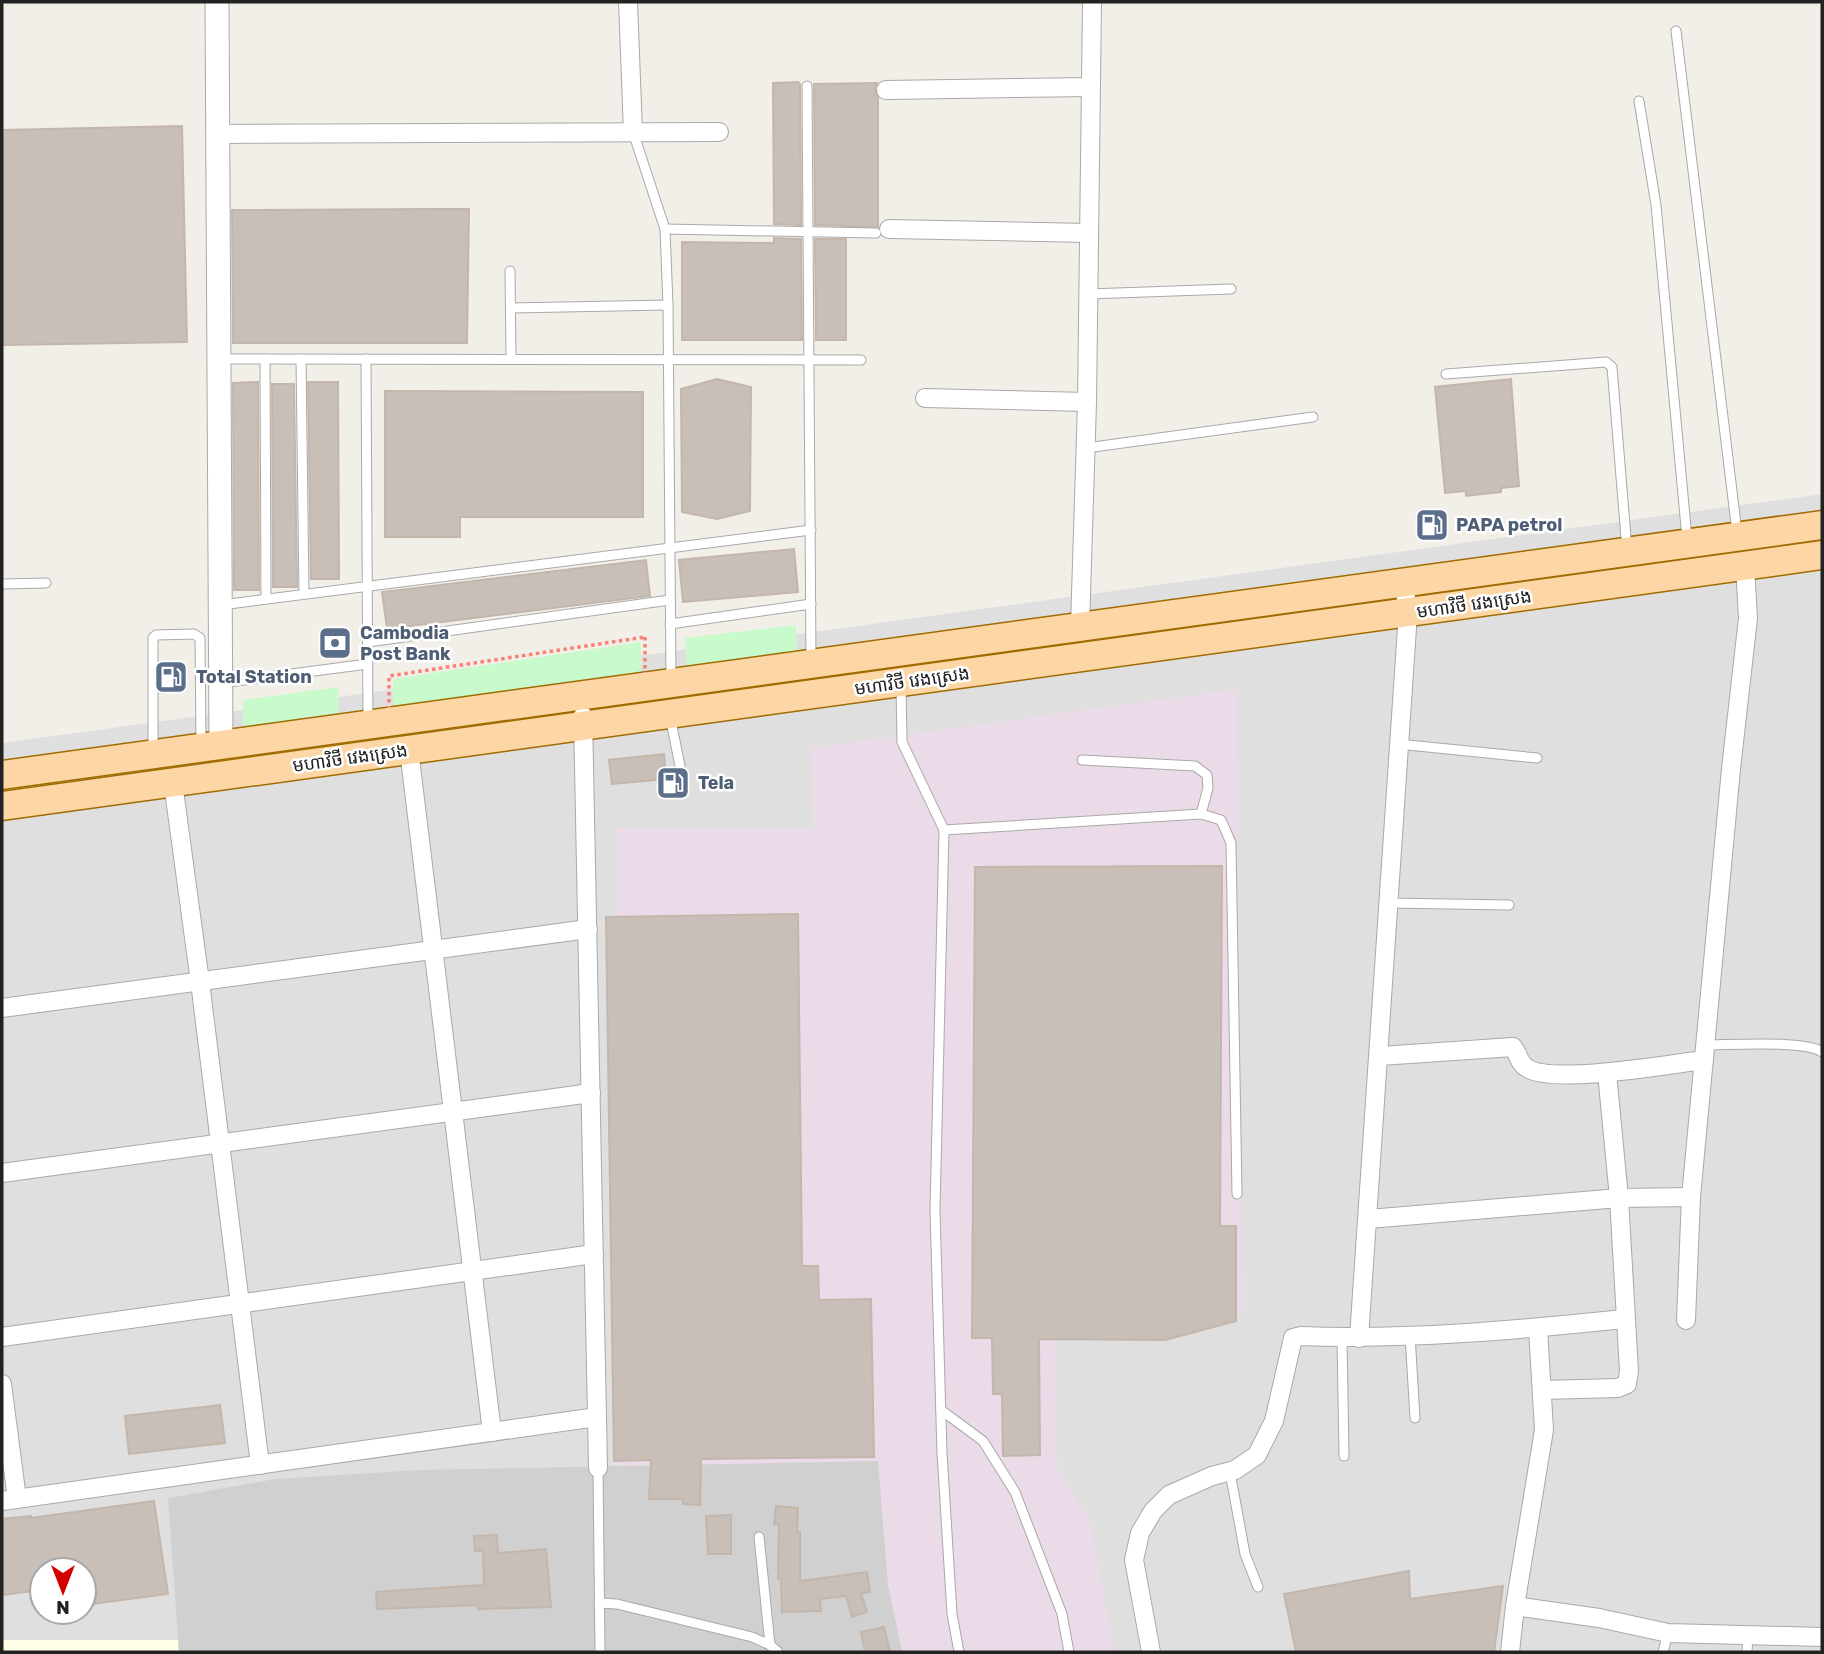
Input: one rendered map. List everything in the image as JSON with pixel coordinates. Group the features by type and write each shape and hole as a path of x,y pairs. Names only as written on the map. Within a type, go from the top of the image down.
{"main road":[{"name":"មហាវិថី វេងស្រេង","path":"2,775 580,696 658,682 811,664 1822,525"},
{"name":"មហាវិថី វេងស្រេង","path":"2,806 1822,555"},
{"path":"896,652 901,682"}],"street":[{"path":"211,746 221,684 217,2"},
{"path":"628,2 633,132"},
{"path":"1080,627 1087,402 1092,2"},
{"path":"886,90 1091,87"},
{"path":"218,134 719,132"},
{"path":"883,231 1089,233"},
{"path":"925,398 1087,402"},
{"path":"1686,1320 1691,1198 1731,769 1748,618 1745,566"},
{"path":"1351,1338 1369,1219 1408,613 1404,583"},
{"path":"580,696 584,726 598,1468"},
{"path":"409,750 492,1432"},
{"path":"173,783 260,1465"},
{"path":"2,1008 588,929"},
{"path":"1380,1056 1513,1047 1518,1052 1519,1062 1528,1070 1549,1073 1607,1073 1704,1052"},
{"path":"1542,1390 1618,1388 1627,1384 1629,1371 1619,1198 1607,1073"},
{"path":"2,1173 591,1093"},
{"path":"1369,1219 1619,1198 1691,1198"},
{"path":"2,1337 594,1254"},
{"path":"1151,1652 1134,1560 1140,1533 1153,1511 1169,1495 1212,1476 1236,1470 1257,1455 1275,1421 1293,1338 1351,1338 1538,1328 1624,1319"},
{"path":"1510,1652 1544,1430 1538,1328"},
{"path":"2,1384 9,1500 597,1417"},
{"path":"1515,1606 1748,1644 1822,1637"}],"lane":[{"path":"1676,32 1737,537"},
{"path":"807,86 811,664"},
{"path":"1639,101 1656,205 1687,544"},
{"path":"633,132 664,229 668,305 670,624 658,682"},
{"path":"664,229 883,231"},
{"path":"510,271 512,359"},
{"path":"1088,294 1231,289"},
{"path":"510,308 668,305"},
{"path":"223,359 861,360"},
{"path":"265,359 266,599"},
{"path":"301,359 304,594"},
{"path":"366,359 368,724"},
{"path":"1446,374 1606,362 1610,364 1627,552"},
{"path":"1086,448 1313,417"},
{"path":"229,604 811,530"},
{"path":"2,584 46,583"},
{"path":"368,642 670,600"},
{"path":"670,624 811,604"},
{"path":"153,754 153,638 156,635 194,634 200,638 211,746"},
{"path":"221,684 368,664"},
{"path":"901,682 902,743 944,830 935,1210 941,1410 952,1614 959,1652"},
{"path":"670,715 680,766"},
{"path":"1398,744 1537,758"},
{"path":"1082,760 1195,766 1207,775 1208,788 1201,814"},
{"path":"944,830 1201,814 1221,820 1231,843 1237,1194"},
{"path":"1389,903 1509,905"},
{"path":"1704,1052 1800,1046 1816,1048 1822,1052"},
{"path":"1410,1335 1415,1418"},
{"path":"1344,1456 1351,1338"},
{"path":"941,1410 983,1441 1015,1492 1062,1614 1069,1652"},
{"path":"598,1468 600,1652"},
{"path":"1230,1472 1245,1554 1258,1587"},
{"path":"759,1537 770,1645"},
{"path":"599,1603 617,1604 752,1637 778,1652"},
{"path":"1663,1652 1668,1633"}],"path":[{"path":"645,637 658,682 537,695 389,716 389,676 645,637"}],"shaded area":[{"path":"1822,494 1822,1652 2,1652 2,743"},
{"path":"1237,689 1242,1313 1183,1331 1054,1333 1058,1471 1090,1521 1114,1652 902,1652 888,1586 878,1461 616,1466 616,828 814,829 811,748"},
{"path":"878,1461 888,1586 902,1652 179,1652 168,1498 276,1479 420,1470"},
{"path":"2,1640 178,1640 179,1652 2,1652"}],"green space":[{"path":"796,625 797,655 687,669 685,638"},
{"path":"641,642 641,676 393,711 393,679"},
{"path":"338,687 339,719 243,731 243,700"}],"building":[{"path":"798,82 801,225 774,224 773,83"},
{"path":"877,83 878,227 815,225 814,84"},
{"path":"182,126 187,342 2,345 2,130"},
{"path":"469,209 467,343 233,343 232,210"},
{"path":"774,238 801,239 802,340 682,340 682,242 774,243"},
{"path":"815,239 846,239 846,340 816,340"},
{"path":"717,379 751,387 750,511 717,519 682,512 681,389"},
{"path":"1511,379 1519,486 1501,488 1501,492 1466,496 1466,491 1445,493 1435,387"},
{"path":"258,382 259,590 234,590 233,383"},
{"path":"308,382 338,382 339,579 311,579"},
{"path":"272,384 294,384 297,587 273,587"},
{"path":"385,391 643,392 643,517 460,517 460,537 385,537"},
{"path":"794,549 798,592 683,602 679,560"},
{"path":"646,560 650,596 387,629 382,592"},
{"path":"664,754 666,779 612,784 609,760"},
{"path":"1222,866 1220,1226 1236,1226 1236,1321 1165,1340 1039,1339 1040,1455 1003,1456 1002,1394 993,1394 992,1338 972,1338 975,867"},
{"path":"798,914 802,1266 818,1266 819,1300 871,1299 874,1457 701,1459 700,1505 683,1504 683,1499 649,1499 651,1460 614,1461 606,917"},
{"path":"220,1405 225,1443 129,1454 125,1416"},
{"path":"154,1501 168,1594 98,1603 98,1556 28,1556 28,1592 2,1595 2,1519 31,1518"},
{"path":"776,1506 798,1508 800,1581 867,1572 870,1592 861,1593 867,1612 852,1617 846,1596 820,1599 821,1611 782,1612 781,1579 778,1579 779,1524 774,1524"},
{"path":"731,1515 731,1554 708,1554 706,1516"},
{"path":"497,1535 498,1553 546,1549 551,1607 478,1609 478,1605 377,1609 376,1592 484,1585 483,1551 475,1551 474,1536"},
{"path":"1409,1571 1410,1599 1503,1586 1494,1652 1296,1652 1284,1594"},
{"path":"884,1627 890,1652 865,1652 861,1632"}],"place":[{"name":"PAPA petrol","path":"1432,525"},
{"name":"Cambodia Post Bank","path":"335,643"},
{"name":"Total Station","path":"171,677"},
{"name":"Tela","path":"673,783"}]}
